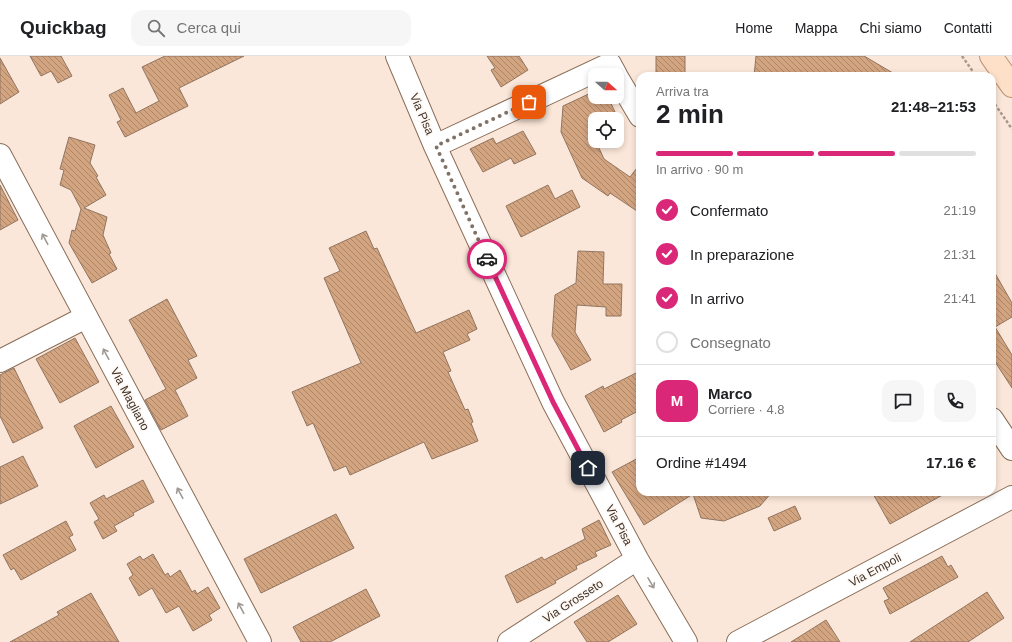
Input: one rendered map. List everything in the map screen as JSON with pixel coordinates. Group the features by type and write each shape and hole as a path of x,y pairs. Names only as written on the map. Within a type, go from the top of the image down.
{"main road":[{"path":"991,56 1012,86"}],"street":[{"name":"Via Pisa","path":"397,56 436,146 553,402 637,559 686,642"},
{"path":"602,68 610,64 612,68"},
{"path":"436,146 588,74"},
{"path":"624,89 636,109"},
{"name":"Via Magliano","path":"0,155 260,642"},
{"path":"0,361 86,317"},
{"path":"996,425 1012,449"},
{"name":"Via Empoli","path":"738,642 1012,497"},
{"name":"Via Grosseto","path":"508,642 637,559"}],"path":[{"path":"962,56 973,72"},
{"path":"996,106 1012,129"}],"building":[{"path":"30,56 61,56 72,76 58,83 51,71 41,76"},
{"path":"165,56 244,56 179,88 188,106 125,137 117,122 121,120 109,95 123,88 136,113 159,101 142,67"},
{"path":"487,56 519,56 528,70 501,87 491,70 495,68"},
{"path":"656,56 685,56 685,72 656,72"},
{"path":"756,56 864,56 891,72 754,72"},
{"path":"0,58 19,92 0,104"},
{"path":"588,94 588,104 611,104 615,112 588,112 588,148 599,148 604,159 630,177 636,169 636,210 610,193 608,196 582,178 561,132 563,106"},
{"path":"523,131 536,154 514,164 511,158 483,172 470,149 493,138 496,144"},
{"path":"69,137 95,145 90,163 98,176 96,177 106,195 84,208 107,217 103,235 111,253 109,254 117,269 92,283 69,243 72,230 75,231 81,209 71,190 60,185 64,170 60,169"},
{"path":"0,185 18,220 0,230"},
{"path":"548,185 555,199 572,190 580,207 521,237 506,206"},
{"path":"366,231 374,249 377,248 416,333 469,310 477,329 467,334 470,340 443,352 451,371 448,372 465,410 468,409 473,422 471,423 478,441 432,459 424,442 350,475 346,466 334,471 313,423 307,426 292,392 361,363 324,278 340,271 329,248"},
{"path":"578,251 604,252 603,284 622,284 621,316 606,316 606,307 577,305 575,332 591,360 571,370 552,336 555,295 576,283"},
{"path":"996,275 1012,303 1012,317 996,326"},
{"path":"167,299 197,356 188,360 197,378 175,390 188,416 161,430 145,400 166,389 129,320"},
{"path":"996,329 1012,355 1012,388 996,363"},
{"path":"75,338 99,382 60,403 36,359"},
{"path":"14,368 43,428 13,443 0,416 0,375"},
{"path":"636,373 636,412 621,420 622,422 604,432 585,396 603,386 604,389"},
{"path":"111,406 134,447 96,468 74,426"},
{"path":"23,456 38,486 0,504 0,467"},
{"path":"636,459 636,496 690,496 644,525 612,472"},
{"path":"143,480 154,502 133,513 134,515 114,526 117,531 103,539 94,522 99,519 90,503 104,495 106,499"},
{"path":"694,496 769,496 760,506 724,521 701,518"},
{"path":"874,496 941,496 890,524"},
{"path":"795,506 801,519 774,531 768,518"},
{"path":"336,514 354,548 261,593 244,559"},
{"path":"599,520 611,545 595,552 597,556 576,566 577,569 555,581 556,583 517,603 505,576 542,557 544,560 585,539 582,529"},
{"path":"66,521 73,535 69,537 76,550 21,580 14,568 11,570 3,555"},
{"path":"153,554 165,575 168,573 170,577 180,570 192,592 195,590 197,594 208,587 220,608 209,615 212,620 193,631 179,606 166,613 152,588 139,596 129,578 133,575 127,564 140,556 143,560"},
{"path":"942,556 948,567 951,565 958,577 890,614 884,601 889,599 883,588"},
{"path":"366,589 380,616 330,642 301,642 293,627"},
{"path":"987,592 1004,618 968,642 910,642"},
{"path":"91,593 119,642 10,642 59,615 57,612"},
{"path":"618,595 637,624 608,642 587,642 574,622"},
{"path":"826,620 840,642 791,642"}],"way so far":[{"path":"487,259 436,146 529,102"}],"route":[{"path":"487,259 553,402 588,468"}]}
